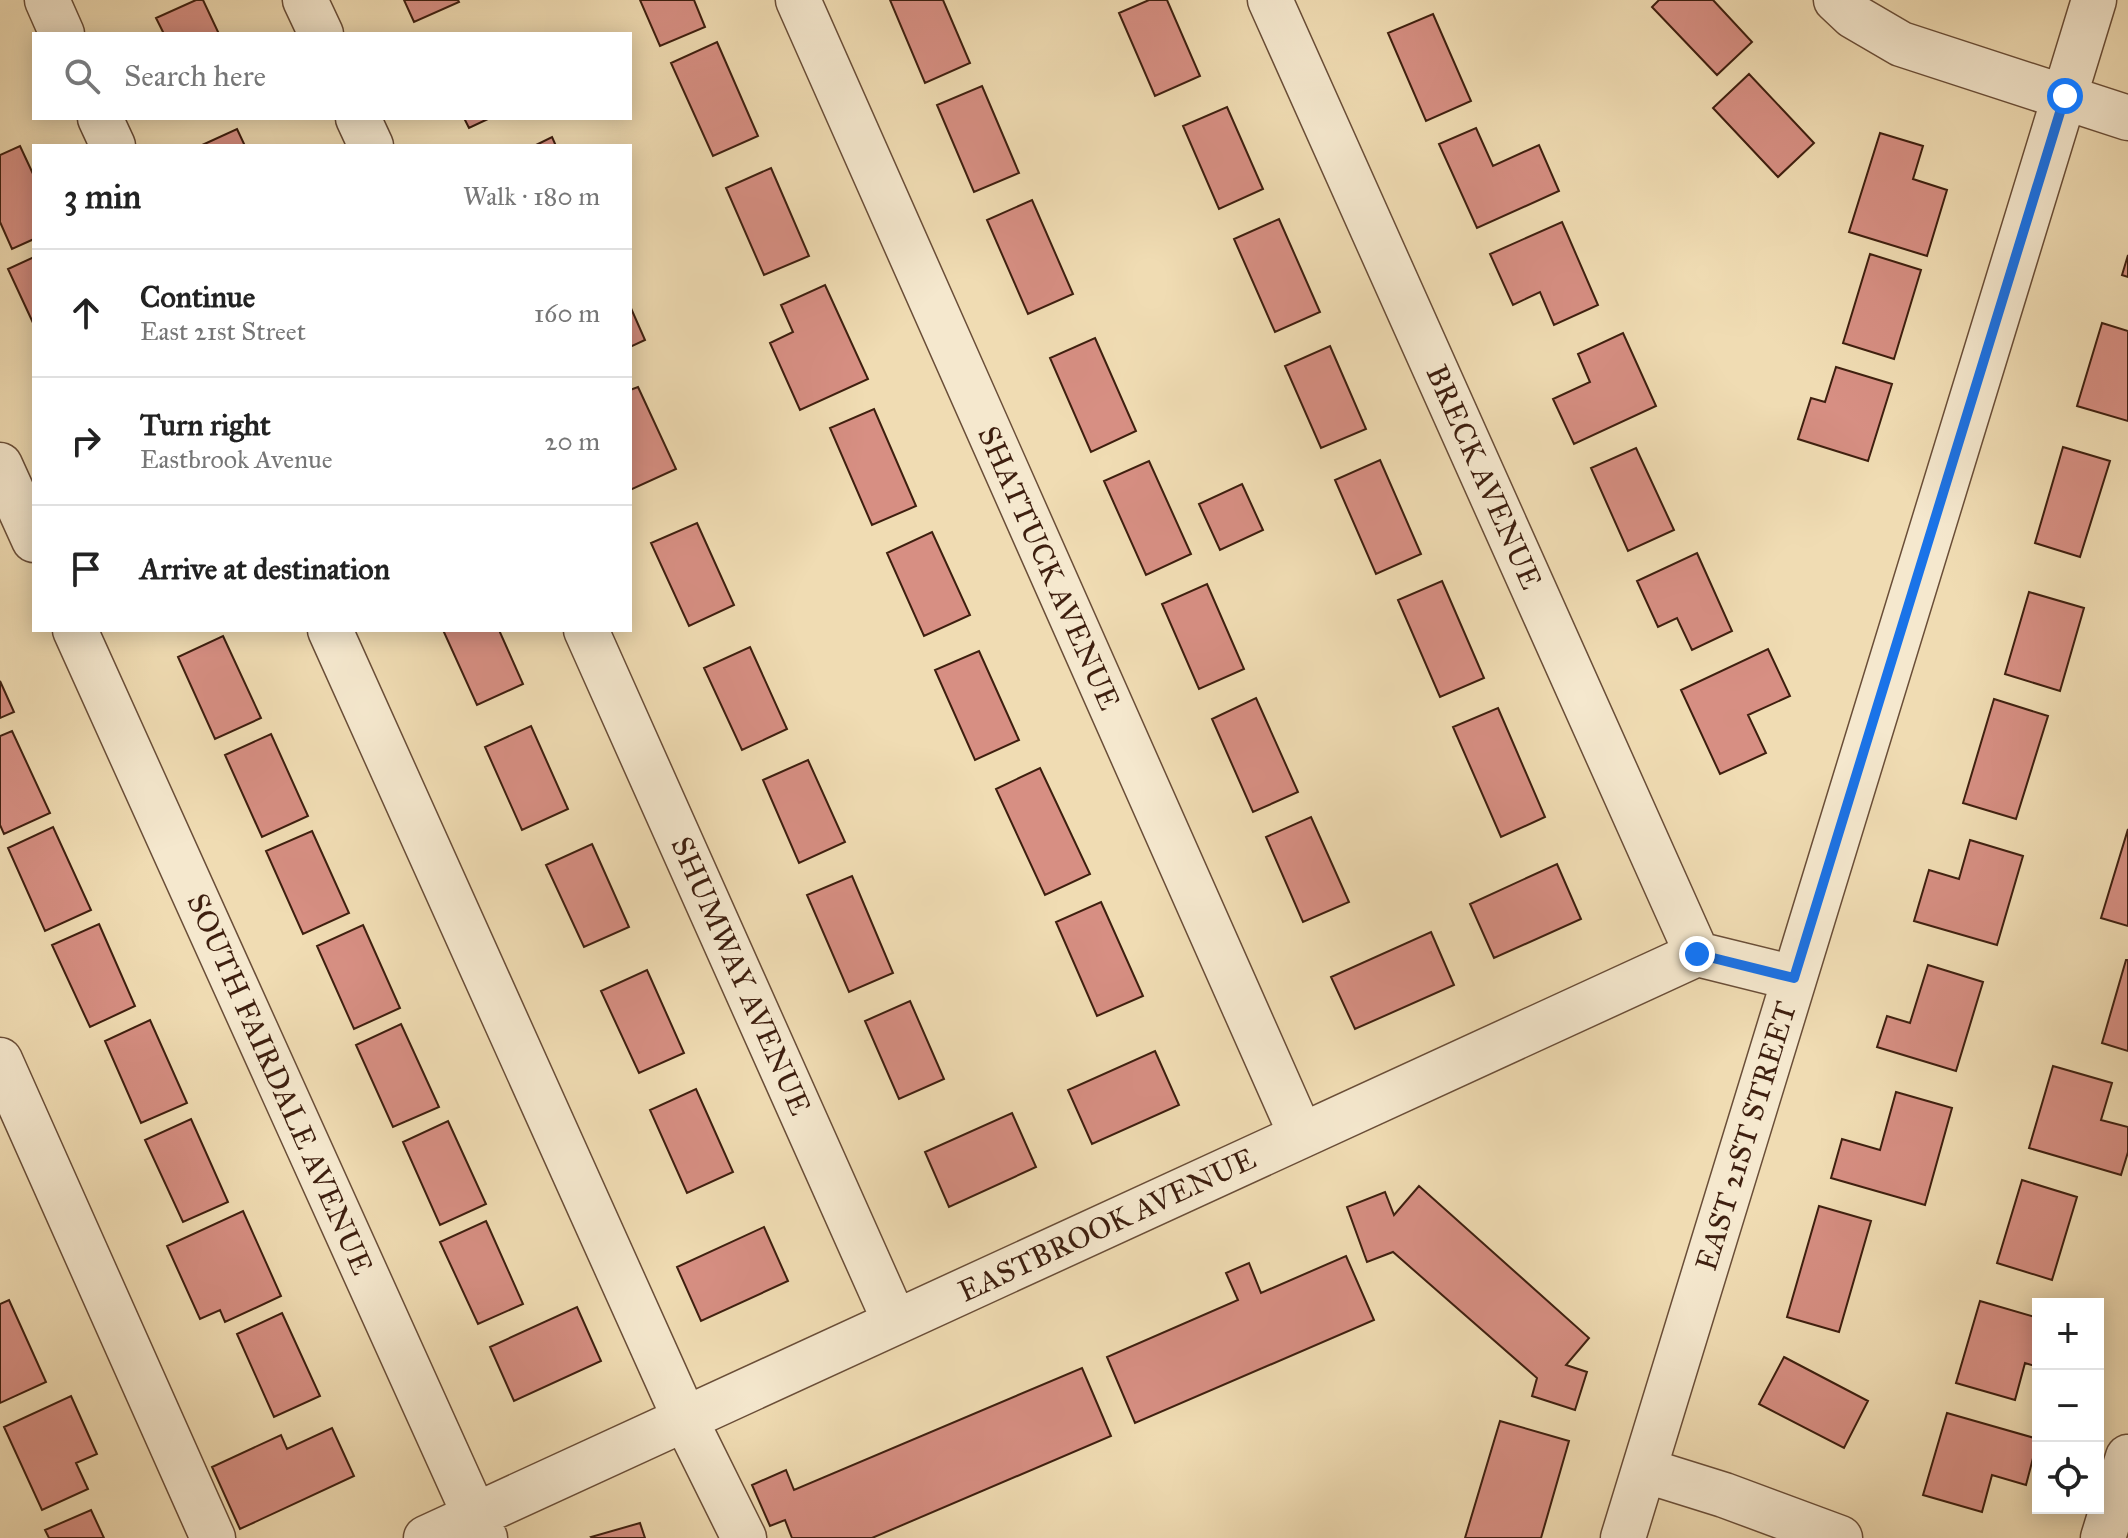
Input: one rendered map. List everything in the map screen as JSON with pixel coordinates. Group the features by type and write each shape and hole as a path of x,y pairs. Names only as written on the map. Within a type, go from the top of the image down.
{"street":[{"path":"47,0 61,32"},
{"path":"305,0 320,32"},
{"name":"SHATTUCK AVENUE","path":"798,0 1301,1135"},
{"name":"BRECK AVENUE","path":"1270,0 1697,954"},
{"path":"1836,0 1853,16 1901,44 2128,118"},
{"name":"EAST 21ST STREET","path":"1623,1538 2094,0"},
{"path":"101,120 112,144"},
{"path":"359,120 370,144"},
{"path":"0,465 32,536"},
{"name":"SOUTH FAIRDALE AVENUE","path":"76,632 480,1527"},
{"path":"331,632 685,1419 744,1538"},
{"name":"SHUMWAY AVENUE","path":"587,632 895,1322"},
{"path":"1697,954 1794,978"},
{"name":"EASTBROOK AVENUE","path":"426,1538 480,1527 685,1419 1697,954"},
{"path":"0,1060 213,1538"},
{"path":"2103,1538 2128,1457"},
{"path":"1644,1470 1724,1495 1840,1538"}],"building":[{"path":"196,0 203,0 218,32 163,32 156,18"},
{"path":"404,0 458,0 459,2 414,22"},
{"path":"640,0 694,0 705,27 660,46"},
{"path":"890,0 943,0 970,63 925,83"},
{"path":"1149,0 1167,0 1200,76 1155,96 1119,13"},
{"path":"1659,0 1713,0 1752,42 1717,75 1652,7"},
{"path":"1433,14 1471,101 1426,121 1388,33"},
{"path":"717,42 758,136 713,156 671,63"},
{"path":"1749,74 1814,143 1778,177 1713,108"},
{"path":"982,86 1019,173 974,192 937,105"},
{"path":"1227,107 1263,189 1219,209 1183,126"},
{"path":"465,120 486,120 469,128"},
{"path":"1476,128 1493,166 1539,145 1559,191 1477,228 1439,144"},
{"path":"237,129 244,144 204,144"},
{"path":"1880,133 1923,146 1913,179 1947,190 1927,256 1849,232"},
{"path":"552,137 555,144 538,144"},
{"path":"20,146 32,172 32,240 12,249 0,222 0,155"},
{"path":"771,168 809,256 764,275 726,188"},
{"path":"1032,200 1073,294 1028,314 987,220"},
{"path":"1279,219 1320,312 1275,332 1234,239"},
{"path":"1562,222 1598,305 1554,325 1540,292 1513,305 1490,254"},
{"path":"1870,254 1921,270 1894,359 1843,343"},
{"path":"2128,255 2128,277 2122,275"},
{"path":"32,258 32,321 8,269"},
{"path":"825,285 868,379 800,410 770,343 793,332 781,305"},
{"path":"632,311 645,340 632,346"},
{"path":"2102,323 2128,331 2128,421 2077,406"},
{"path":"1623,333 1656,406 1574,444 1553,399 1590,382 1578,354"},
{"path":"1095,338 1136,431 1091,452 1050,358"},
{"path":"1330,346 1366,429 1321,448 1285,366"},
{"path":"1836,367 1892,384 1868,461 1798,439 1811,398 1825,402"},
{"path":"638,387 676,469 632,489 632,389"},
{"path":"874,409 916,506 872,525 830,428"},
{"path":"2063,447 2110,461 2080,557 2035,543"},
{"path":"1636,448 1674,530 1628,551 1591,468"},
{"path":"1380,460 1421,554 1376,574 1335,480"},
{"path":"1149,461 1191,554 1146,575 1104,481"},
{"path":"1242,484 1263,530 1220,550 1199,504"},
{"path":"697,523 734,605 689,626 651,543"},
{"path":"932,532 970,615 924,636 887,553"},
{"path":"1697,553 1732,631 1692,650 1677,618 1658,627 1637,581"},
{"path":"1442,581 1484,678 1440,697 1398,600"},
{"path":"1207,584 1244,669 1199,689 1162,604"},
{"path":"2029,592 2084,608 2060,691 2005,674"},
{"path":"444,632 500,632 523,684 477,705"},
{"path":"223,636 261,718 215,739 178,657"},
{"path":"750,647 787,729 742,750 704,668"},
{"path":"1768,649 1790,696 1748,715 1766,753 1720,774 1681,690"},
{"path":"979,651 1019,740 975,760 935,670"},
{"path":"0,681 14,712 0,718"},
{"path":"1256,698 1298,792 1253,812 1212,719"},
{"path":"1994,699 2048,716 2016,819 1963,803"},
{"path":"1498,708 1545,817 1501,837 1453,727"},
{"path":"531,726 568,809 522,830 485,747"},
{"path":"12,731 50,813 4,834 0,825 0,736"},
{"path":"271,734 308,816 262,837 225,755"},
{"path":"808,760 845,842 799,863 763,780"},
{"path":"1040,768 1090,874 1045,895 996,789"},
{"path":"1311,817 1349,902 1303,922 1266,837"},
{"path":"53,827 91,910 45,931 8,848"},
{"path":"2128,829 2128,926 2101,918"},
{"path":"312,831 349,913 303,934 266,851"},
{"path":"1970,840 2023,856 1997,945 1914,921 1929,870 1959,879"},
{"path":"592,844 629,927 584,947 546,865"},
{"path":"1557,864 1581,919 1494,958 1470,904"},
{"path":"852,876 893,973 849,992 807,895"},
{"path":"1101,902 1143,996 1097,1016 1056,922"},
{"path":"99,924 135,1006 90,1027 52,945"},
{"path":"363,925 400,1008 354,1029 317,946"},
{"path":"1431,932 1454,985 1355,1029 1331,977"},
{"path":"2128,960 2128,1051 2102,1043"},
{"path":"1928,965 1983,982 1956,1071 1877,1047 1887,1016 1910,1023"},
{"path":"647,970 684,1053 639,1073 601,991"},
{"path":"910,1001 944,1079 899,1099 865,1021"},
{"path":"150,1020 187,1103 141,1123 105,1041"},
{"path":"401,1024 439,1107 393,1127 356,1045"},
{"path":"1155,1051 1179,1105 1092,1144 1068,1090"},
{"path":"2053,1066 2112,1083 2101,1120 2128,1127 2128,1152 2121,1175 2029,1148"},
{"path":"696,1089 733,1172 687,1193 650,1110"},
{"path":"1896,1092 1952,1108 1925,1205 1831,1178 1842,1139 1880,1150"},
{"path":"1012,1113 1036,1167 949,1207 925,1152"},
{"path":"191,1119 228,1202 183,1222 145,1140"},
{"path":"448,1121 486,1204 440,1225 403,1142"},
{"path":"2022,1180 2077,1197 2052,1280 1997,1263"},
{"path":"1419,1186 1589,1338 1566,1365 1587,1372 1575,1410 1532,1396 1537,1378 1393,1252 1367,1262 1347,1207 1385,1192 1394,1215"},
{"path":"1819,1206 1871,1221 1839,1332 1787,1317"},
{"path":"243,1211 281,1296 225,1322 220,1310 200,1319 167,1246"},
{"path":"486,1221 523,1304 478,1324 440,1242"},
{"path":"764,1227 788,1281 701,1321 677,1267"},
{"path":"1346,1256 1374,1320 1135,1423 1107,1357 1238,1300 1226,1273 1249,1263 1261,1293"},
{"path":"9,1300 46,1382 0,1403 0,1304"},
{"path":"1980,1301 2032,1316 2032,1365 2025,1363 2015,1400 1956,1383"},
{"path":"577,1307 601,1361 514,1401 490,1347"},
{"path":"282,1313 320,1396 274,1417 237,1334"},
{"path":"1784,1357 1868,1401 1844,1448 1759,1404"},
{"path":"1082,1368 1111,1436 872,1538 792,1538 785,1520 770,1526 752,1485 786,1470 794,1490"},
{"path":"71,1396 97,1454 76,1463 88,1489 42,1510 4,1427"},
{"path":"1947,1413 2032,1437 2032,1462 2026,1485 1992,1475 1982,1512 1923,1495"},
{"path":"1500,1421 1569,1441 1541,1538 1465,1538"},
{"path":"332,1428 354,1476 240,1529 212,1467 281,1435 287,1449"},
{"path":"91,1510 104,1538 49,1538 45,1530"},
{"path":"640,1523 645,1538 591,1537"}],"route":[{"path":"1697,954 1794,978 2065,96"}]}
